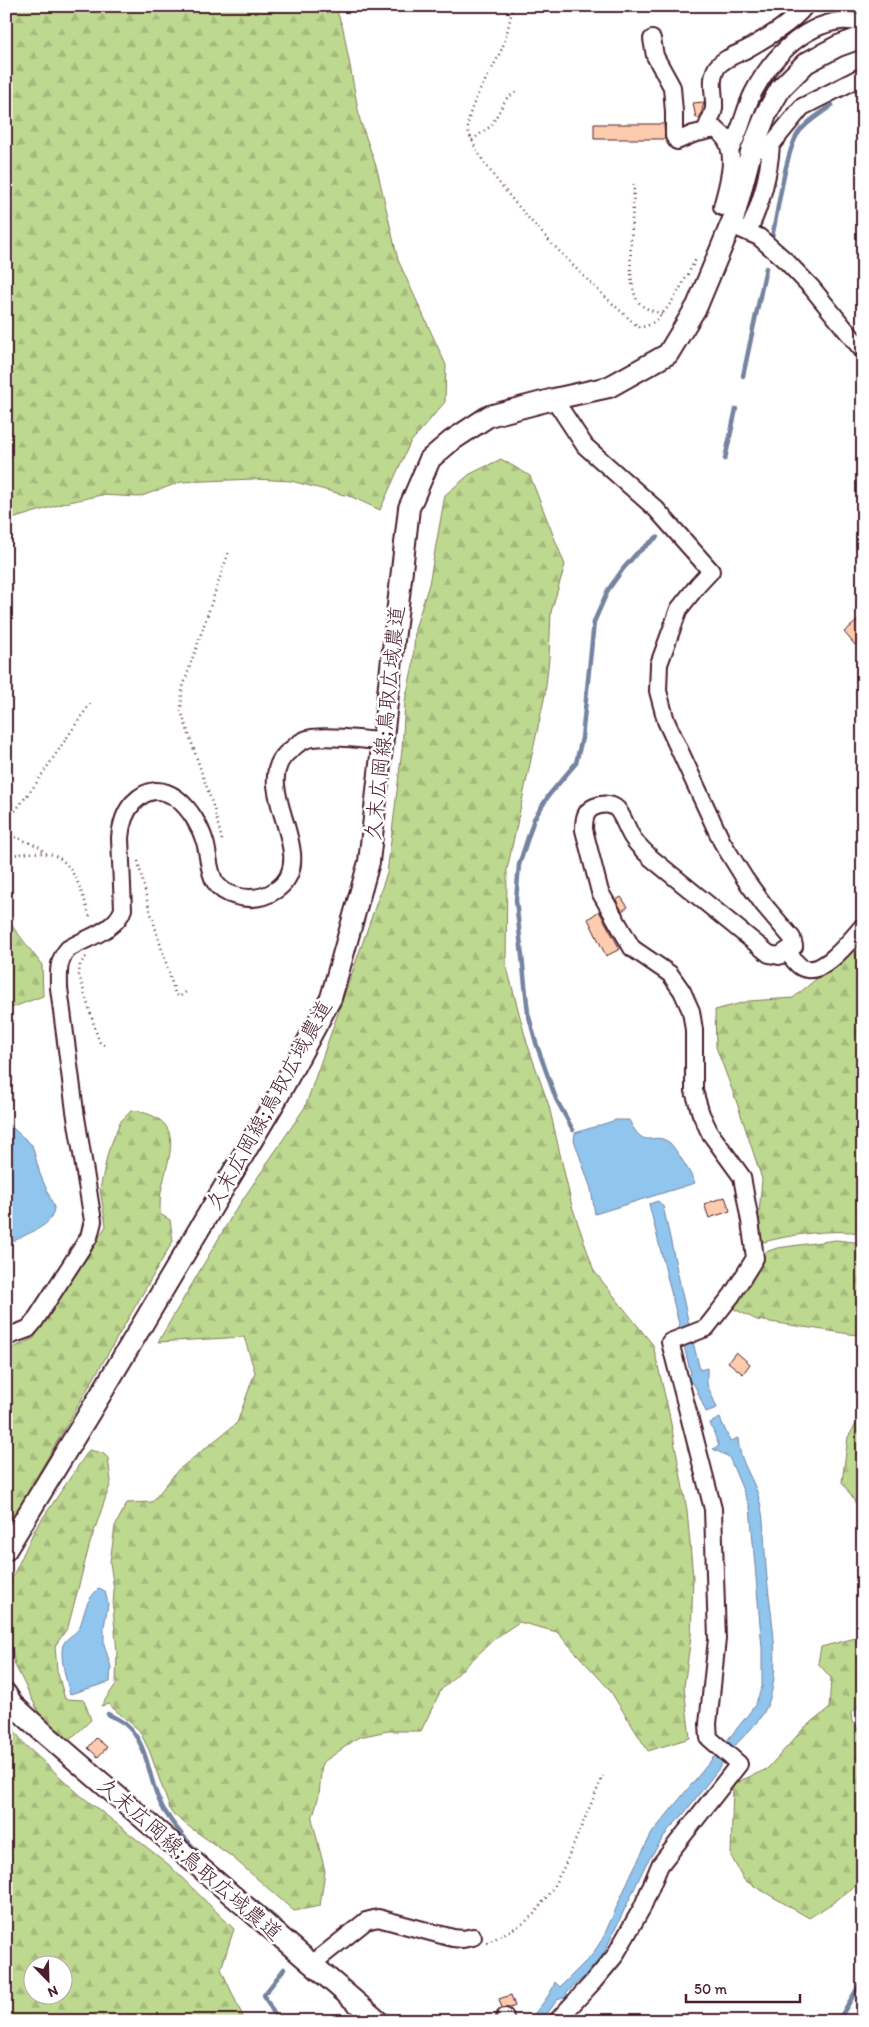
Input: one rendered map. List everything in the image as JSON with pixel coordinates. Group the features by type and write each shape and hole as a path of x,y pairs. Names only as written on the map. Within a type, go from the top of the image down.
{"street":[{"path":"706,130 714,108 714,75 718,66 724,60 746,50 775,31 805,6"},
{"path":"722,207 730,170 730,150 752,94 777,58 798,38 820,27 840,21 863,22"},
{"name":"久末広岡線;鳥取広域農道","path":"6,1550 266,1117 331,998 369,862 409,508 430,459 451,441 489,416 609,387 668,354 740,229 751,152 767,112 781,88 806,63 838,46 863,37"},
{"path":"652,39 655,56 672,87 674,136 677,142 706,130 715,129 721,132 730,150"},
{"path":"751,152 771,144 802,107 863,76"},
{"path":"771,144 770,160 758,212 740,229 759,237 799,275 855,339 863,351"},
{"path":"554,399 585,446 656,509 712,571 698,584 679,609 658,664 658,691 666,721 722,842 764,906 792,938 794,946 779,956 769,954 650,858 634,839 617,809 603,804 587,811 584,820 584,830 600,892 632,948 670,974 682,991 691,1011 694,1030 694,1091 701,1114 710,1133 742,1177 755,1258 732,1295 706,1328 670,1342 713,1509 717,1639 708,1724 709,1738 739,1764 660,1865 642,1908 614,1957 557,2021"},
{"path":"6,1338 28,1328 34,1322 92,1229 92,1212 74,1111 59,988 59,970 63,955 68,950 108,927 121,915 123,908 120,827 128,808 148,792 158,790 174,796 191,813 200,828 206,842 211,873 219,887 225,892 242,898 261,897 272,893 285,882 292,861 288,835 275,782 276,768 280,760 287,752 311,738 383,742"},
{"path":"787,952 800,966 811,970 824,965 863,926"},
{"name":"久末広岡線;鳥取広域農道","path":"6,1694 13,1705 44,1733 378,2021"},
{"path":"312,1964 366,1921 378,1918 453,1938 471,1938"}],"path":[{"path":"513,6 499,56 472,109 468,125 471,140 480,156 534,225 580,274 639,327 642,328 657,320 696,259"},
{"path":"471,140 491,126 506,99 517,91"},
{"path":"634,184 630,274 633,292 638,302 645,308 662,314"},
{"path":"222,843 214,809 180,702 186,678 230,551"},
{"path":"6,823 35,785 91,702"},
{"path":"6,833 40,847 45,854"},
{"path":"136,855 147,900 175,993 179,996 186,992"},
{"path":"471,1938 478,1946 484,1944 508,1934 535,1913 552,1889 564,1867 603,1776"}],"green space":[{"path":"6,6 335,6 343,28 360,120 377,169 398,260 446,365 445,402 410,443 380,510 352,497 291,481 254,479 181,482 139,497 101,495 65,503 12,519 6,529"},
{"path":"501,459 530,476 565,565 551,612 545,695 507,870 506,964 527,1043 549,1106 572,1206 594,1271 653,1345 669,1413 687,1510 693,1577 691,1637 684,1687 690,1738 648,1751 609,1689 557,1632 519,1622 494,1639 441,1690 421,1731 388,1731 359,1737 322,1763 319,1795 312,1819 325,1871 320,1906 294,1911 231,1856 171,1812 149,1750 139,1730 108,1704 101,1706 116,1684 117,1653 113,1608 114,1590 110,1562 115,1526 127,1503 152,1502 178,1470 237,1423 255,1372 244,1337 158,1342 233,1214 305,1107 387,873 402,750 405,701 413,665 415,629 429,584 445,495 470,474"},
{"path":"6,918 42,965 43,996 11,1008 6,1006"},
{"path":"863,936 863,1233 811,1233 760,1243 757,1237 762,1179 716,1047 715,1010 749,1001 793,998 847,954"},
{"path":"132,1110 149,1114 160,1120 167,1128 170,1137 169,1160 161,1193 160,1214 170,1220 173,1241 6,1530 6,1351 34,1338 106,1226 100,1189 108,1152 120,1122"},
{"path":"836,1240 863,1243 863,1336 757,1320 728,1306 763,1253 777,1248"},
{"path":"863,1413 863,1509 859,1508 842,1482 848,1437"},
{"path":"89,1450 103,1453 108,1458 111,1482 90,1543 68,1627 55,1646 57,1670 65,1699 84,1700 91,1720 67,1740 41,1717 15,1665 6,1618 6,1591 34,1531"},
{"path":"863,1636 863,1704 851,1713 852,1722 863,1733 863,1880 809,1918 744,1880 731,1856 733,1784 767,1769 805,1727 829,1709 831,1678 818,1663 821,1647"},
{"path":"6,1719 25,1745 79,1794 168,1864 234,1929 221,1969 245,2021 6,2021"}],"water":[{"path":"616,1120 629,1120 640,1136 645,1139 658,1138 670,1143 684,1162 695,1183 595,1214 591,1189 574,1140 575,1133"},
{"path":"6,1122 32,1145 40,1174 54,1207 53,1215 43,1226 6,1247"},
{"path":"658,1201 663,1206 689,1325 680,1328 649,1204"},
{"path":"692,1338 700,1370 707,1368 707,1384 717,1408 706,1412 695,1386 685,1377 691,1374 683,1342"},
{"path":"720,1418 730,1441 738,1438 741,1455 755,1486 762,1510 775,1654 772,1689 768,1704 758,1721 730,1751 682,1816 669,1829 646,1864 601,1959 591,1971 566,1993 569,1996 557,2000 542,2021 529,2021 547,1998 555,1982 560,1987 592,1955 603,1938 632,1872 652,1833 747,1716 755,1705 762,1687 762,1648 750,1507 729,1457 713,1449 719,1446 710,1423"},
{"path":"99,1588 105,1591 108,1604 104,1627 104,1644 111,1667 110,1682 70,1694 64,1668 62,1647 79,1629 86,1605"}],"building":[{"path":"704,102 700,118 696,118 693,103"},
{"path":"594,124 664,124 665,139 594,139"},
{"path":"863,616 863,638 855,645 844,632"},
{"path":"621,897 628,907 622,911 616,900"},
{"path":"599,911 620,949 606,956 588,919"},
{"path":"725,1197 730,1211 709,1218 704,1204"},
{"path":"736,1352 750,1364 743,1374 728,1362"},
{"path":"96,1738 107,1747 98,1757 88,1748"},
{"path":"511,1995 515,2006 502,2008 499,1999"}],"waterway":[{"path":"772,237 785,170 797,135 813,118 832,105"},
{"path":"743,376 766,268"},
{"path":"725,459 736,409"},
{"path":"573,1130 556,1099 536,1043 528,1013 516,900 519,865 534,819 549,795 576,763 582,738 594,622 608,590 623,569 636,554 657,537"},
{"path":"108,1714 125,1724 140,1742 154,1788 164,1810 175,1827 202,1857 280,1922"},
{"path":"278,2021 264,1995 284,1969"},
{"path":"837,2021 863,1979"}]}
